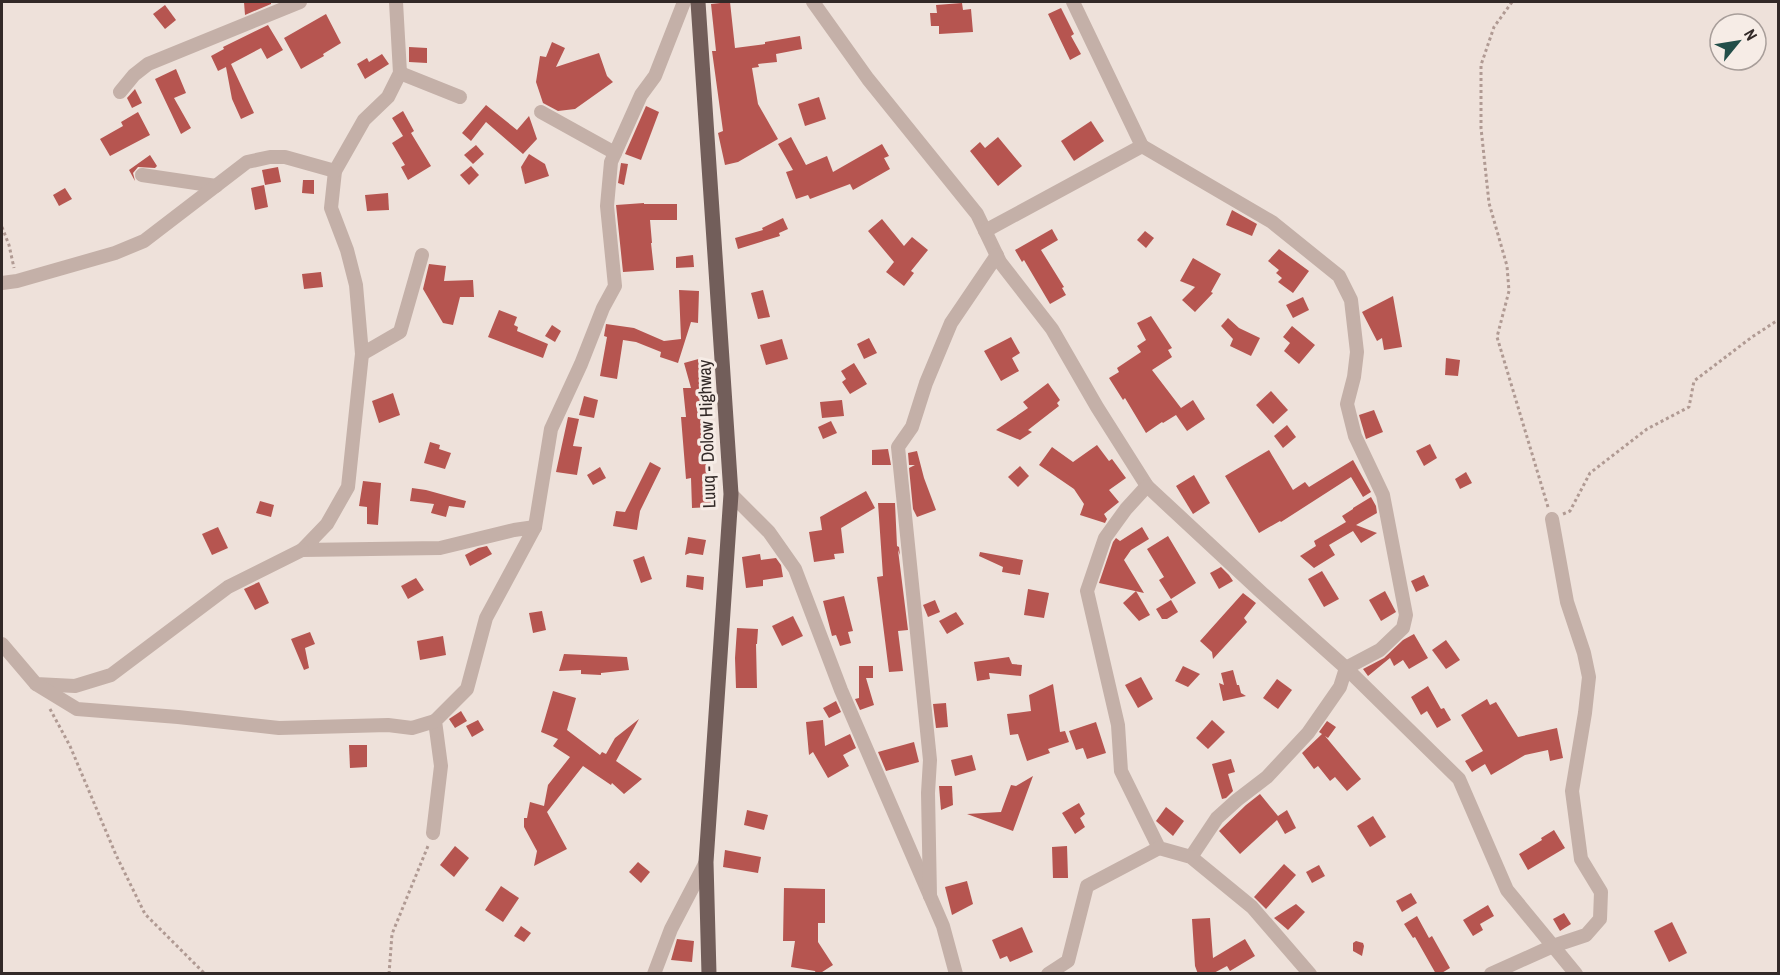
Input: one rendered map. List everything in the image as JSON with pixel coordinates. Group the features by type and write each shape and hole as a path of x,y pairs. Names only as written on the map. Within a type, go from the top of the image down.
{"main road":[{"name":"Luuq - Dolow Highway","path":"698,2 731,494 706,862 709,974"}],"street":[{"path":"120,92 134,75 148,64 300,2"},
{"path":"36,684 75,686 111,675 228,587 302,550 327,524 348,487 362,354 356,285 347,250 331,208 335,171 364,120 388,97 400,73 396,2"},
{"path":"2,644 36,684 77,709 279,728 388,725 412,728 435,722 467,689 486,618 535,527 551,429 581,364 603,308 615,286 606,206 611,162 641,95 655,76 684,2"},
{"path":"813,2 868,79 977,214 1000,262 1052,329 1146,486 1346,668 1459,779 1507,890 1576,974"},
{"path":"1073,2 1142,146 1272,222 1339,276 1351,300 1357,352 1347,404 1355,436 1383,495 1406,615 1403,628 1380,650 1346,668 1340,687 1308,733 1267,777 1217,818 1191,857"},
{"path":"400,73 460,97"},
{"path":"541,112 615,153"},
{"path":"985,231 1142,146"},
{"path":"2,283 17,281 115,253 144,241 248,162 285,157 335,171"},
{"path":"142,175 216,186"},
{"path":"362,354 399,332 422,255"},
{"path":"930,896 928,793 930,760 898,447 912,427 926,383 951,323 997,255"},
{"path":"1146,486 1105,538 1087,591 1118,725 1121,771 1158,848"},
{"path":"731,494 769,532 795,569 841,690 943,926 956,974"},
{"path":"1491,974 1553,946 1586,935 1600,919 1601,892 1581,859 1572,791 1589,677 1584,653 1567,602 1552,519"},
{"path":"302,550 440,549 514,530 535,527"},
{"path":"433,833 441,766 435,722"},
{"path":"1048,974 1067,968 1087,886 1158,848 1191,857 1252,907 1310,974"},
{"path":"654,974 671,929 706,862"}],"path":[{"path":"1512,2 1494,27 1481,65 1481,128 1489,203 1507,266 1509,291 1497,336 1552,519 1570,511 1590,473 1647,429 1689,407 1694,381 1752,337 1779,320"},
{"path":"2,227 9,245 17,281"},
{"path":"36,684 70,746 116,855 145,914 205,974"},
{"path":"389,974 392,934 433,833"}],"building":[{"path":"244,2 271,2 271,4 245,15"},
{"path":"730,2 735,48 800,36 802,49 776,54 777,62 758,64 759,67 752,68 758,104 778,139 738,162 725,165 718,133 723,131 712,51 716,51 711,4"},
{"path":"962,3 963,10 971,9 973,32 939,34 939,26 931,26 930,13 937,13 936,5"},
{"path":"165,5 176,20 165,29 153,14"},
{"path":"1061,8 1074,34 1071,36 1081,54 1070,60 1048,14"},
{"path":"326,14 341,43 301,69 284,38"},
{"path":"268,25 283,50 267,59 261,48 231,64 254,113 241,119 232,99 226,67 218,71 211,56 224,49 223,47"},
{"path":"552,42 565,48 556,67 599,53 607,76 613,82 575,109 558,111 543,103 536,82 540,56 546,57"},
{"path":"409,47 427,48 427,63 409,62"},
{"path":"382,54 389,64 365,79 357,64 367,58 369,62"},
{"path":"176,69 186,93 174,98 191,128 181,134 155,79"},
{"path":"135,89 142,103 132,108 127,98"},
{"path":"819,97 826,119 805,126 798,104"},
{"path":"486,105 517,130 529,116 537,139 523,154 486,122 471,141 462,133"},
{"path":"646,106 659,112 641,160 625,154"},
{"path":"403,111 414,131 411,133 431,166 408,180 401,167 405,165 392,143 403,136 392,118"},
{"path":"138,112 150,135 110,156 100,139 123,126 121,122"},
{"path":"1091,121 1104,141 1074,161 1061,141"},
{"path":"791,137 806,165 827,156 833,172 882,144 889,156 884,158 890,169 853,190 850,184 810,199 808,195 796,199 786,172 793,170 778,144"},
{"path":"998,137 1022,166 998,186 970,151 980,142 985,148"},
{"path":"476,145 484,154 473,164 464,155"},
{"path":"529,154 545,164 549,176 525,184 521,167"},
{"path":"150,155 157,166 155,168 138,167 133,173 135,181 129,170"},
{"path":"621,163 628,164 624,185 618,183"},
{"path":"471,166 479,175 469,185 460,175"},
{"path":"278,167 281,182 265,185 262,170"},
{"path":"303,180 314,180 314,194 302,193"},
{"path":"264,185 268,207 255,210 251,188"},
{"path":"65,188 72,199 59,206 53,195"},
{"path":"388,193 389,210 367,211 365,195"},
{"path":"677,204 677,220 650,220 654,270 623,272 616,205"},
{"path":"1232,210 1257,224 1252,236 1226,225"},
{"path":"783,218 788,229 779,233 780,236 738,249 735,238 763,230 762,228"},
{"path":"882,219 904,246 912,237 928,250 911,271 914,273 904,286 886,272 894,262 868,231"},
{"path":"1052,229 1058,240 1041,250 1064,287 1062,288 1066,295 1050,304 1024,260 1022,262 1015,250"},
{"path":"1145,231 1154,238 1146,248 1137,240"},
{"path":"1279,249 1309,271 1293,293 1278,282 1282,278 1276,273 1279,270 1268,261"},
{"path":"693,255 694,267 676,268 676,257"},
{"path":"1193,258 1221,274 1211,292 1213,293 1195,312 1182,300 1195,287 1180,281"},
{"path":"429,264 446,266 444,281 473,280 474,297 460,297 453,325 443,323 423,289"},
{"path":"321,272 323,287 304,289 302,274"},
{"path":"679,290 699,291 698,323 691,322 678,363 660,357 661,352 636,342 623,340 617,379 600,376 607,337 604,336 606,324 634,328 664,341 681,339"},
{"path":"763,290 770,317 758,319 751,293"},
{"path":"1393,296 1402,347 1384,350 1382,338 1377,341 1362,312"},
{"path":"1303,297 1309,310 1293,318 1286,305"},
{"path":"499,310 517,317 514,325 518,327 517,331 548,344 543,358 488,337"},
{"path":"1151,316 1172,348 1168,350 1172,357 1152,370 1181,408 1193,400 1205,419 1187,431 1176,415 1146,433 1125,398 1123,400 1109,378 1119,372 1117,368 1141,352 1137,346 1146,340 1137,323"},
{"path":"1228,318 1239,328 1260,338 1251,356 1230,346 1233,339 1221,326"},
{"path":"552,325 561,331 555,342 545,336"},
{"path":"1292,326 1315,345 1299,364 1284,351 1290,343 1283,337"},
{"path":"1011,337 1020,353 1012,358 1019,371 1001,381 984,351"},
{"path":"869,338 877,353 864,359 857,344"},
{"path":"782,339 788,359 766,365 760,345"},
{"path":"702,358 707,374 702,375 707,438 700,438 702,461 708,461 711,507 692,508 691,478 686,479 681,417 686,417 683,388 691,388 684,363"},
{"path":"1446,358 1460,360 1458,376 1445,375"},
{"path":"854,363 867,384 850,394 842,382 846,379 841,371"},
{"path":"1048,383 1060,400 1057,403 1059,406 1028,430 1032,432 1020,440 996,430 1028,408 1023,402"},
{"path":"1271,391 1288,410 1273,424 1256,405"},
{"path":"393,393 400,415 379,423 372,401"},
{"path":"584,396 598,400 594,418 579,415"},
{"path":"842,400 844,416 822,418 820,402"},
{"path":"1374,410 1383,432 1366,439 1359,415"},
{"path":"568,417 579,419 573,446 582,447 577,475 556,472"},
{"path":"831,421 837,433 823,439 818,427"},
{"path":"1287,425 1296,437 1283,448 1274,436"},
{"path":"430,442 440,445 439,449 451,453 445,469 424,463"},
{"path":"1430,444 1437,458 1424,466 1416,451"},
{"path":"1097,445 1109,461 1112,459 1126,478 1109,490 1119,502 1104,514 1107,519 1105,523 1080,515 1084,504 1074,489 1039,465 1052,447 1073,462"},
{"path":"888,449 891,465 872,465 872,450"},
{"path":"1269,450 1293,490 1305,482 1309,487 1353,460 1371,492 1363,497 1351,477 1281,522 1259,533 1225,476"},
{"path":"917,451 936,510 917,517 913,509 909,468 915,465 909,465 908,453"},
{"path":"650,462 661,468 640,511 637,530 613,526 616,511 625,512"},
{"path":"1020,466 1029,476 1018,487 1008,477"},
{"path":"600,467 606,478 593,485 587,475"},
{"path":"1466,472 1472,483 1460,489 1455,479"},
{"path":"1194,475 1210,503 1193,514 1176,486"},
{"path":"363,481 381,483 378,525 367,524 367,507 359,506"},
{"path":"412,488 466,501 464,508 449,506 446,517 431,513 434,504 410,501"},
{"path":"866,491 875,508 841,528 844,553 834,554 835,559 814,562 809,532 822,530 820,517"},
{"path":"1371,497 1377,513 1356,525 1377,533 1361,543 1353,531 1329,545 1335,555 1314,568 1300,556 1316,546 1314,541 1346,522 1342,516"},
{"path":"260,501 274,505 271,517 256,513"},
{"path":"878,503 895,503 897,546 899,547 908,630 898,631 903,671 889,672 877,577 883,576"},
{"path":"218,527 228,548 212,555 202,534"},
{"path":"1142,527 1149,539 1131,550 1124,560 1144,593 1099,583 1116,538 1120,541"},
{"path":"1168,536 1196,583 1171,599 1159,580 1164,577 1147,549"},
{"path":"688,537 706,540 703,555 690,553 685,555"},
{"path":"487,546 492,554 470,566 465,555"},
{"path":"980,552 1023,560 1020,575 1002,572 1003,567 979,556"},
{"path":"760,554 761,560 776,558 781,565 783,577 763,580 763,586 746,588 742,557"},
{"path":"644,556 652,579 641,583 633,560"},
{"path":"1221,567 1233,581 1219,589 1210,573"},
{"path":"1322,571 1339,599 1324,607 1308,579"},
{"path":"687,575 704,577 703,590 686,587"},
{"path":"1424,575 1429,586 1416,592 1411,581"},
{"path":"416,578 424,590 408,599 401,586"},
{"path":"259,582 269,603 255,610 244,589"},
{"path":"1028,589 1049,593 1044,618 1024,615"},
{"path":"1136,591 1150,615 1139,621 1123,603"},
{"path":"1385,591 1396,612 1381,621 1369,600"},
{"path":"1243,593 1256,603 1244,618 1247,622 1213,659 1212,652 1200,641"},
{"path":"844,596 853,631 848,632 851,643 840,646 836,635 832,636 823,601"},
{"path":"935,600 940,612 928,617 923,605"},
{"path":"1171,600 1178,612 1167,619 1162,619 1156,609"},
{"path":"542,611 546,630 533,633 529,613"},
{"path":"956,612 964,624 947,634 939,621"},
{"path":"793,616 803,636 782,646 772,626"},
{"path":"737,628 758,629 757,688 736,688"},
{"path":"310,632 315,644 305,648 309,668 304,670 291,639"},
{"path":"1414,634 1428,658 1409,669 1403,660 1394,666 1390,658 1368,676 1363,669 1384,658 1403,640"},
{"path":"443,636 446,655 420,660 417,641"},
{"path":"1446,640 1460,660 1446,669 1432,650"},
{"path":"564,654 627,657 629,670 601,673 601,675 581,674 581,670 559,671"},
{"path":"1009,657 1012,664 1022,665 1021,676 989,673 990,679 977,681 974,662"},
{"path":"859,666 873,666 873,678 866,678 874,705 860,710 855,699 859,698"},
{"path":"1183,666 1200,674 1188,687 1175,681"},
{"path":"1233,670 1241,693 1246,696 1223,701 1219,683 1224,685 1221,673"},
{"path":"1141,677 1153,699 1138,708 1125,685"},
{"path":"1277,679 1292,690 1278,709 1263,698"},
{"path":"1053,684 1060,732 1065,731 1069,742 1048,749 1050,753 1027,761 1018,734 1010,735 1007,714 1031,711 1029,695"},
{"path":"1428,686 1441,709 1444,708 1451,720 1437,728 1427,711 1421,715 1411,697"},
{"path":"553,691 576,698 567,730 600,755 602,752 606,754 615,738 639,719 616,761 642,779 624,794 612,783 611,785 583,766 547,812 567,849 534,866 537,851 524,827 524,818 527,818 530,802 544,806 548,785 570,757 553,746 558,739 541,732"},
{"path":"1487,699 1490,705 1496,702 1518,737 1557,728 1563,758 1550,761 1548,750 1525,755 1491,775 1485,764 1472,772 1465,761 1483,751 1461,715"},
{"path":"836,701 841,712 829,718 823,708"},
{"path":"946,703 948,727 936,728 933,704"},
{"path":"461,711 467,721 455,728 449,719"},
{"path":"478,720 484,730 472,737 466,726"},
{"path":"823,720 825,746 850,734 856,748 843,755 849,766 828,778 813,752 809,755 806,722"},
{"path":"1212,720 1225,732 1208,749 1196,738"},
{"path":"1327,721 1336,727 1328,738 1325,736 1361,779 1347,791 1335,777 1330,781 1318,766 1314,769 1302,753 1322,734 1319,732"},
{"path":"1096,722 1106,753 1087,759 1083,748 1076,750 1069,731"},
{"path":"914,742 919,762 886,771 878,752"},
{"path":"349,745 367,745 367,767 350,768"},
{"path":"972,755 976,770 955,776 951,760"},
{"path":"1231,759 1235,772 1228,774 1233,791 1222,799 1212,764"},
{"path":"1033,776 1013,831 967,814 1001,812 1011,785 1016,786"},
{"path":"939,786 952,786 953,805 941,810"},
{"path":"1260,794 1278,816 1287,810 1296,828 1285,834 1277,820 1240,854 1219,831"},
{"path":"1079,803 1085,814 1080,818 1085,827 1075,834 1062,813"},
{"path":"1166,807 1184,821 1173,836 1156,821"},
{"path":"747,810 768,815 764,830 744,825"},
{"path":"1373,816 1386,837 1370,847 1357,826"},
{"path":"1554,830 1565,848 1528,870 1519,854"},
{"path":"455,846 469,858 454,877 440,865"},
{"path":"1067,846 1068,878 1053,878 1052,847"},
{"path":"725,850 761,857 758,873 723,867"},
{"path":"638,862 650,872 641,883 629,872"},
{"path":"1284,864 1296,875 1266,909 1254,897"},
{"path":"1319,865 1325,876 1312,883 1306,872"},
{"path":"967,881 973,904 952,915 945,887"},
{"path":"501,886 519,898 503,922 485,910"},
{"path":"784,888 825,889 825,923 818,923 818,942 833,965 819,974 815,971 791,967 795,941 783,941"},
{"path":"1411,893 1417,903 1402,912 1396,901"},
{"path":"1296,904 1305,912 1288,930 1274,918"},
{"path":"1488,905 1494,916 1480,924 1483,930 1473,936 1463,920"},
{"path":"1564,913 1571,924 1560,931 1553,919"},
{"path":"1417,916 1429,938 1432,936 1450,968 1440,974 1436,974 1415,937 1413,938 1404,924"},
{"path":"1210,918 1213,958 1245,939 1255,956 1230,971 1227,966 1212,974 1198,974 1195,966 1192,919"},
{"path":"1672,922 1687,953 1669,962 1654,931"},
{"path":"521,926 531,933 524,942 514,936"},
{"path":"1022,927 1033,952 1010,962 1007,956 1000,959 992,940"},
{"path":"677,939 694,941 692,962 671,960"},
{"path":"1356,941 1363,943 1362,956 1353,951 1353,943"}]}
